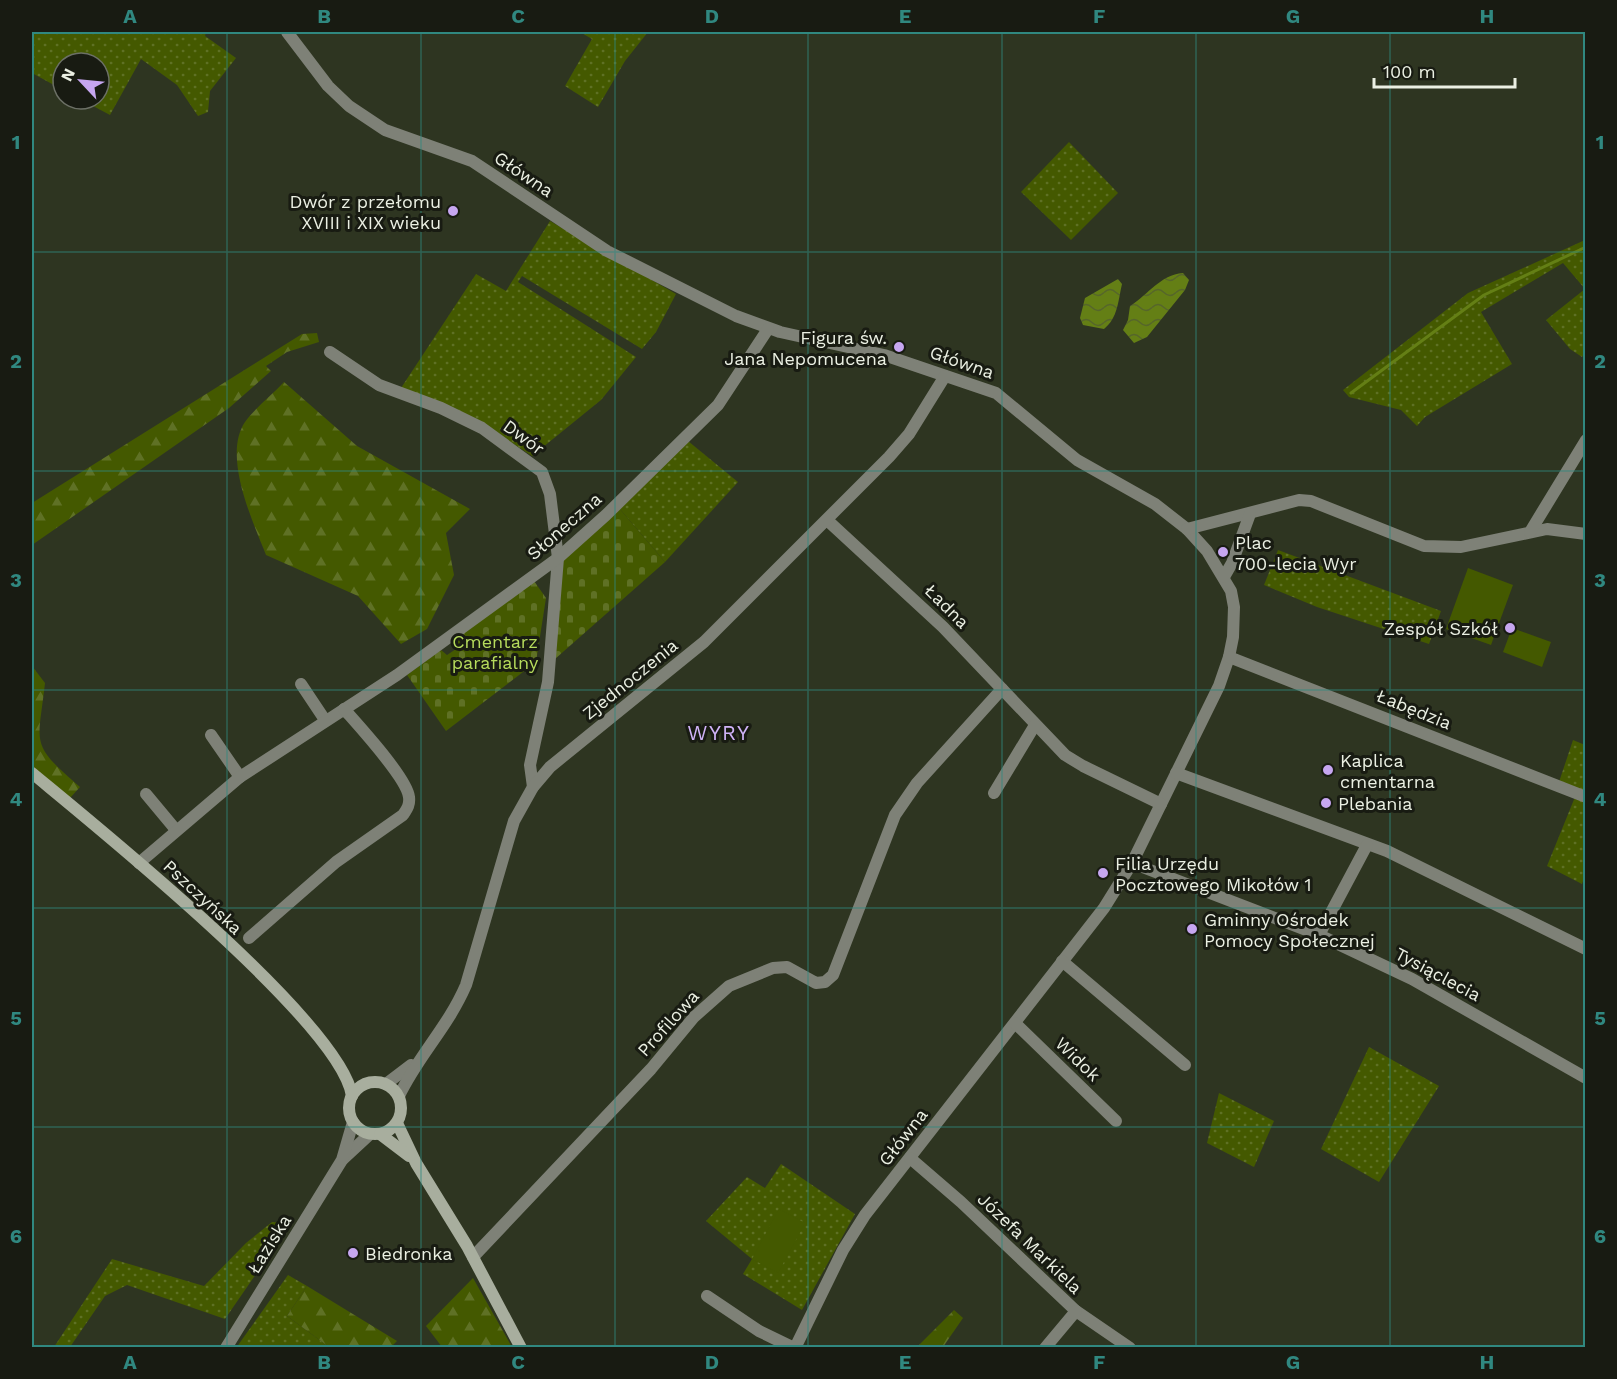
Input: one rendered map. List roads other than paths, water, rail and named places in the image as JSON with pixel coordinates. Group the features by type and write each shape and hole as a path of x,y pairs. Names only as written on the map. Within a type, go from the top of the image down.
{"main road":[{"name":"Pszczyńska","path":"32,773 139,863 301,1015 336,1060 351,1087 352,1096"},
{"name":"Pszczyńska","path":"336,1060 370,1083"},
{"path":"375,1134 397,1123 402,1110 399,1096 386,1084 370,1083 359,1088 352,1096 349,1112 353,1122 375,1134 391,1140 416,1163"},
{"path":"397,1123 416,1163 473,1257 521,1347"}],"street":[{"name":"Główna","path":"287,32 328,86 349,106 385,130 472,162 607,251 694,296 768,329 884,355 996,393 1077,460 1155,504 1187,529 1224,577 1234,608 1229,657 1219,686 1132,863 1104,908 865,1215 843,1250 794,1347 752,1326 707,1296"},
{"name":"Słoneczna","path":"139,863 240,777 405,669 558,558 606,515 718,405 768,329"},
{"name":"Dwór","path":"330,352 379,384 441,408 482,428 542,472 550,494 558,558 548,682 530,765 533,787"},
{"name":"Zjednoczenia","path":"399,1096 419,1059 441,1033 466,985 514,821 533,787 550,767 704,642 827,520 909,434 945,376"},
{"path":"1530,532 1586,440"},
{"path":"1187,529 1285,503 1311,501 1424,546 1443,548 1546,529 1586,534"},
{"path":"1224,577 1232,563 1250,514"},
{"name":"Ładna","path":"827,520 943,627 1065,754 1083,766 1161,804"},
{"name":"Łabędzia","path":"1229,657 1586,797"},
{"path":"301,684 325,720"},
{"name":"Profilowa","path":"473,1257 651,1069 694,1017 729,986 744,978 788,967 816,983 825,982 833,975 895,815 917,783 1002,689"},
{"path":"249,938 336,862 403,815 409,806 409,795 380,750 344,709"},
{"path":"994,793 1035,725"},
{"path":"211,735 240,777"},
{"path":"1176,773 1440,875 1586,949"},
{"path":"146,794 176,830"},
{"path":"1319,935 1367,845"},
{"name":"Tysiąclecia","path":"1132,863 1319,935 1412,979 1586,1078"},
{"path":"1062,962 1185,1065"},
{"name":"Widok","path":"1015,1023 1116,1121"},
{"name":"Zjednoczenia","path":"386,1084 419,1059"},
{"name":"Łaziska","path":"226,1347 342,1160 353,1122"},
{"name":"Łaziska","path":"342,1160 375,1134"},
{"name":"Józefa Markiela","path":"910,1158 961,1202 1076,1311 1130,1347"},
{"path":"1045,1347 1076,1311"}],"water":[{"path":"1183,273 1189,280 1185,290 1147,337 1134,343 1123,330 1128,320 1130,306 1161,281"},
{"path":"1118,279 1122,284 1115,314 1109,325 1104,329 1083,325 1080,318 1085,298"}],"waterway":[{"path":"1351,393 1484,295 1586,247"}],"place":[{"name":"Dwór z przełomu XVIII i XIX wieku","path":"453,211"},
{"name":"Figura św. Jana Nepomucena","path":"899,347"},
{"name":"Plac 700-lecia Wyr","path":"1223,552"},
{"name":"Zespół Szkół","path":"1510,628"},
{"name":"Kaplica cmentarna","path":"1328,770"},
{"name":"Plebania","path":"1326,803"},
{"name":"Filia Urzędu Pocztowego Mikołów 1","path":"1103,873"},
{"name":"Gminny Ośrodek Pomocy Społecznej","path":"1192,929"},
{"name":"Biedronka","path":"353,1253"}],"district":[{"name":"WYRY","path":"719,732"}],"park label":[{"name":"Cmentarz parafialny","path":"495,651"}]}
